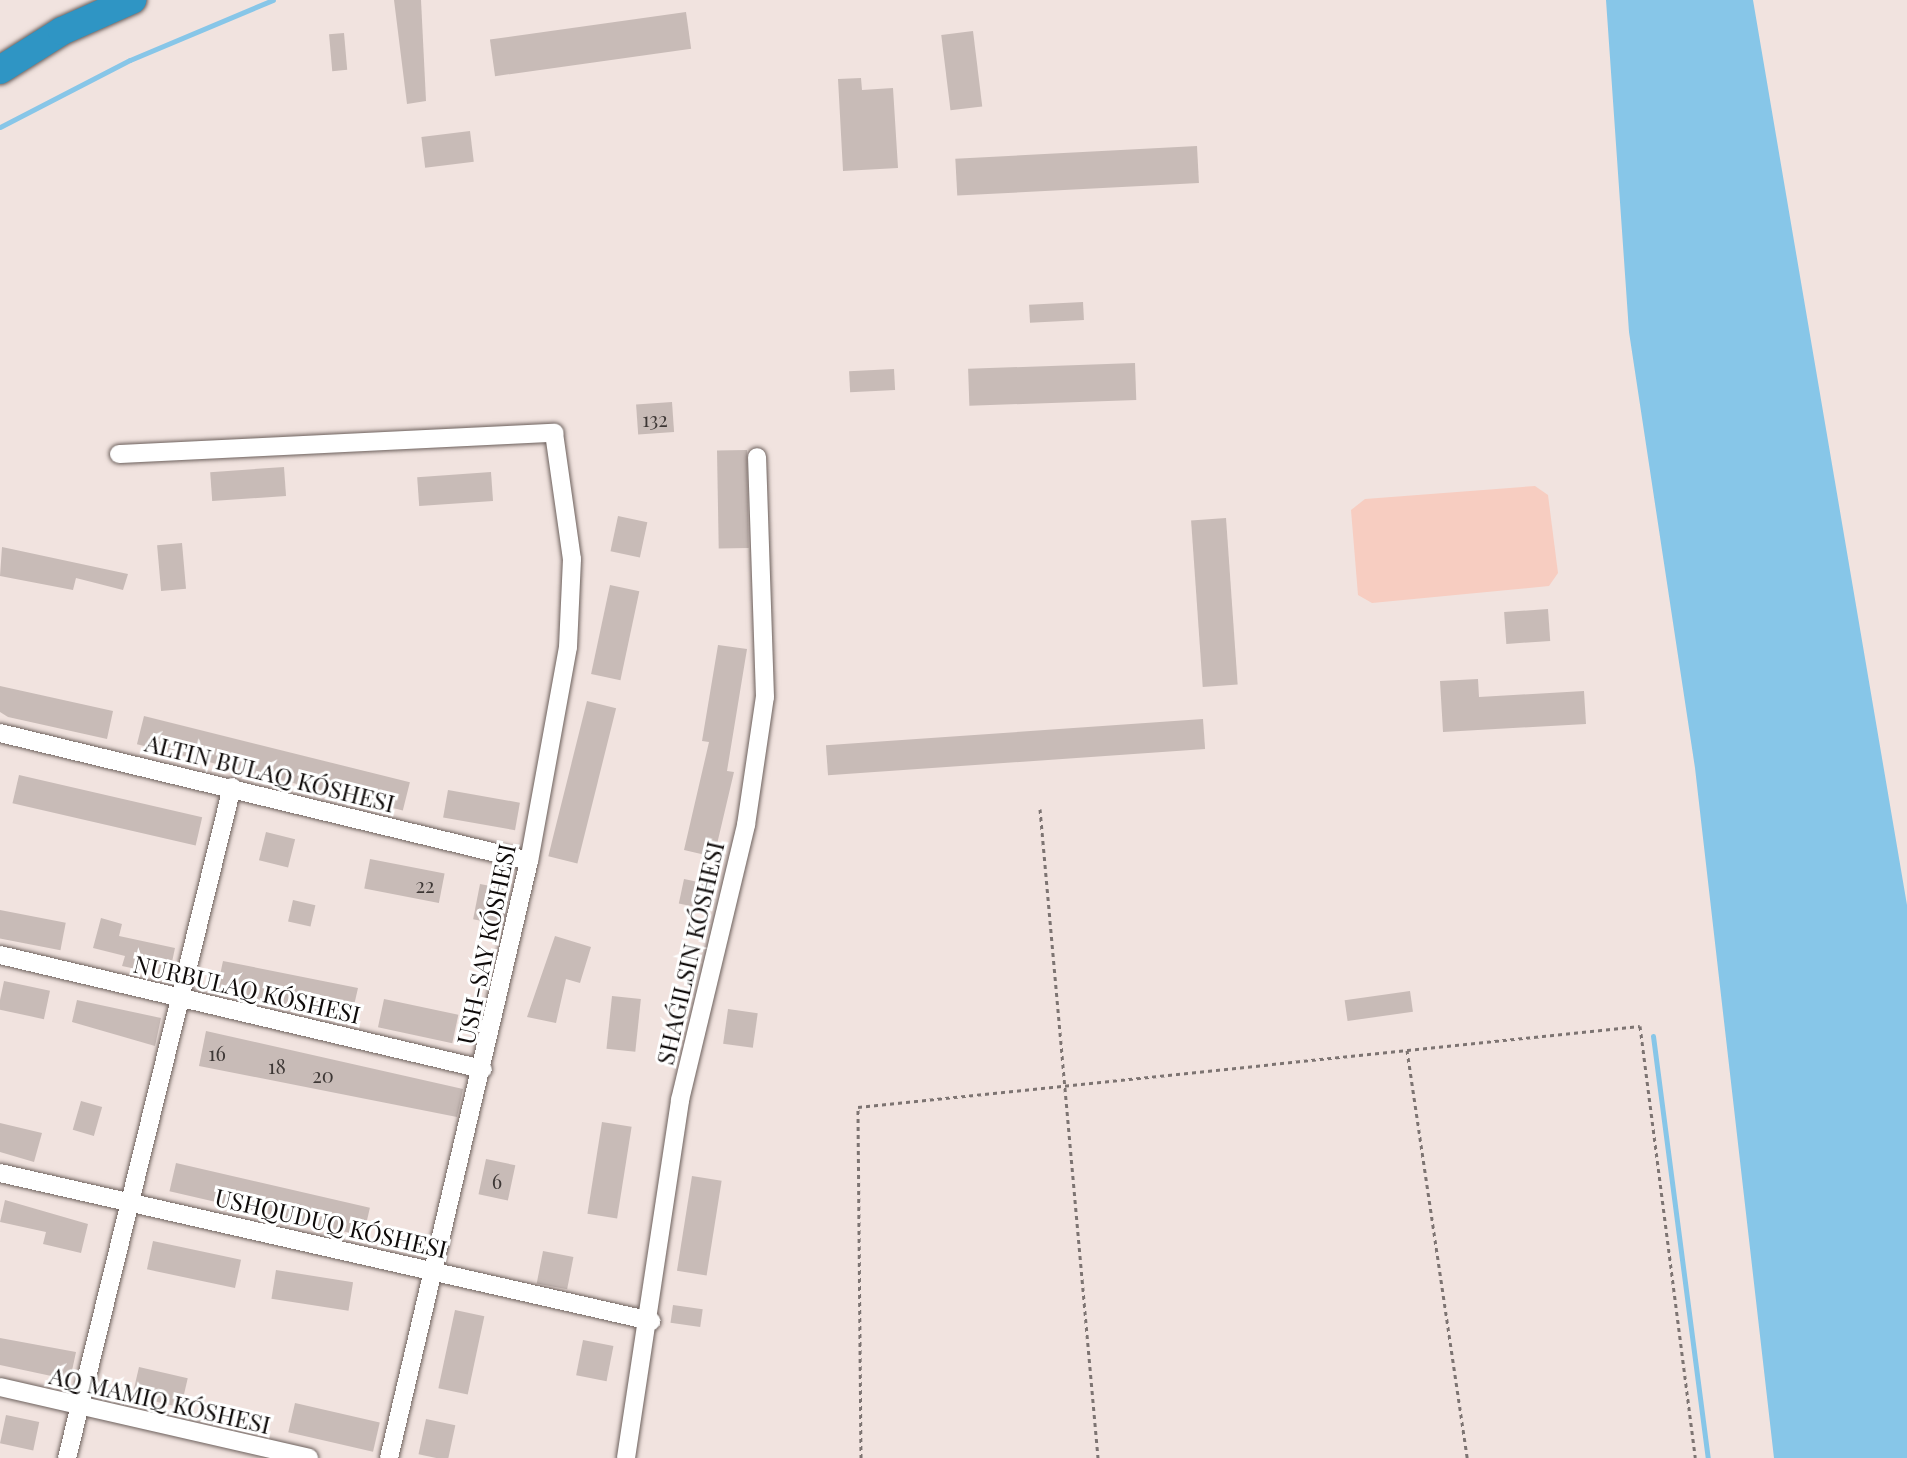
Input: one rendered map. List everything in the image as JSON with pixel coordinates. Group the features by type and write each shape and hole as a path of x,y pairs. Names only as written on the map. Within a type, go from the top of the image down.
{"highway":[{"path":"0,70 62,31 132,0"}],"street":[{"name":"USH-SAY KÓSHESI","path":"119,454 554,433 572,559 568,647 529,861 483,1069 389,1458"},
{"path":"626,1458 651,1321 680,1100 746,825 765,697 757,457"},
{"path":"0,733 529,861"},
{"path":"67,1458 232,787"},
{"name":"NURBULAQ KÓSHESI","path":"0,955 483,1069"},
{"name":"USHQUDUQ KÓSHESI","path":"0,1173 651,1321"},
{"path":"0,1387 79,1408 309,1458"}],"path":[{"path":"1040,809 1098,1458"},
{"path":"861,1458 858,1107 1640,1026 1695,1458"},
{"path":"1407,1050 1467,1458"}],"shaded area":[{"path":"1535,486 1548,495 1558,573 1549,586 1372,603 1358,595 1351,510 1365,499"}],"water":[{"path":"1606,0 1753,0 1907,905 1907,1458 1774,1458 1695,768 1629,332"}],"building":[{"path":"394,0 421,0 426,101 407,104"},
{"path":"686,12 691,49 495,76 490,40"},
{"path":"973,31 982,106 951,110 941,35"},
{"path":"344,33 347,70 332,71 329,34"},
{"path":"861,78 862,90 893,88 898,168 843,171 838,79"},
{"path":"470,131 474,162 425,168 421,137"},
{"path":"1197,146 1199,183 957,196 955,159"},
{"path":"1083,302 1084,320 1030,323 1029,305"},
{"path":"1135,363 1136,400 969,406 968,369"},
{"path":"894,369 895,390 850,392 849,371"},
{"path":"672,402 674,432 638,434 636,405"},
{"path":"747,450 749,548 719,549 717,451"},
{"path":"284,467 286,496 212,501 210,472"},
{"path":"491,472 493,501 419,506 417,477"},
{"path":"618,516 647,522 640,557 611,551"},
{"path":"1226,518 1238,685 1203,687 1191,520"},
{"path":"182,543 186,589 161,591 157,545"},
{"path":"2,547 128,574 123,590 76,578 73,590 0,576"},
{"path":"610,585 639,591 620,680 591,674"},
{"path":"1548,609 1550,641 1506,644 1504,612"},
{"path":"718,645 747,649 727,771 734,772 714,857 684,850 709,742 702,741"},
{"path":"1478,679 1479,697 1584,691 1586,724 1443,732 1440,681"},
{"path":"0,686 113,711 107,739 8,717 0,712"},
{"path":"587,701 616,708 577,864 548,856"},
{"path":"144,716 410,782 403,810 137,744"},
{"path":"1203,719 1205,749 828,775 826,745"},
{"path":"19,775 202,817 196,846 12,803"},
{"path":"448,790 520,803 515,830 443,818"},
{"path":"266,832 295,839 288,867 259,860"},
{"path":"370,859 445,874 439,903 364,888"},
{"path":"684,879 712,885 707,909 679,903"},
{"path":"480,884 510,890 504,925 473,919"},
{"path":"293,900 315,905 310,927 288,921"},
{"path":"0,910 66,923 60,950 0,939"},
{"path":"101,918 122,924 119,936 175,948 169,976 122,966 125,956 93,948"},
{"path":"555,936 591,947 580,983 566,979 556,1023 527,1017"},
{"path":"223,961 358,988 350,1023 217,989"},
{"path":"4,981 50,991 44,1019 0,1010"},
{"path":"1410,991 1413,1012 1348,1021 1345,1000"},
{"path":"612,996 641,999 635,1052 606,1049"},
{"path":"384,999 458,1015 452,1043 378,1027"},
{"path":"77,1000 161,1018 155,1046 72,1022"},
{"path":"728,1009 758,1013 753,1048 723,1044"},
{"path":"206,1031 463,1089 457,1117 199,1066"},
{"path":"81,1101 102,1107 94,1136 73,1130"},
{"path":"602,1122 632,1127 617,1219 587,1214"},
{"path":"0,1123 42,1133 34,1162 0,1152"},
{"path":"486,1159 515,1165 508,1200 479,1194"},
{"path":"176,1163 370,1208 363,1236 169,1191"},
{"path":"692,1176 722,1181 707,1276 677,1271"},
{"path":"5,1200 88,1224 81,1253 43,1244 46,1232 0,1222"},
{"path":"153,1241 241,1260 235,1288 147,1269"},
{"path":"543,1251 573,1257 567,1289 537,1283"},
{"path":"276,1270 353,1282 349,1311 271,1299"},
{"path":"673,1305 703,1309 700,1327 670,1323"},
{"path":"455,1310 484,1316 468,1394 438,1388"},
{"path":"0,1338 76,1352 70,1380 0,1365"},
{"path":"583,1340 613,1346 607,1381 576,1375"},
{"path":"139,1367 188,1378 181,1407 132,1396"},
{"path":"295,1403 380,1423 373,1452 288,1432"},
{"path":"6,1415 39,1422 33,1450 0,1443"},
{"path":"426,1419 455,1425 448,1458 419,1454"}],"waterway":[{"path":"0,127 130,60 273,0"},
{"path":"1653,1036 1708,1458"}]}
